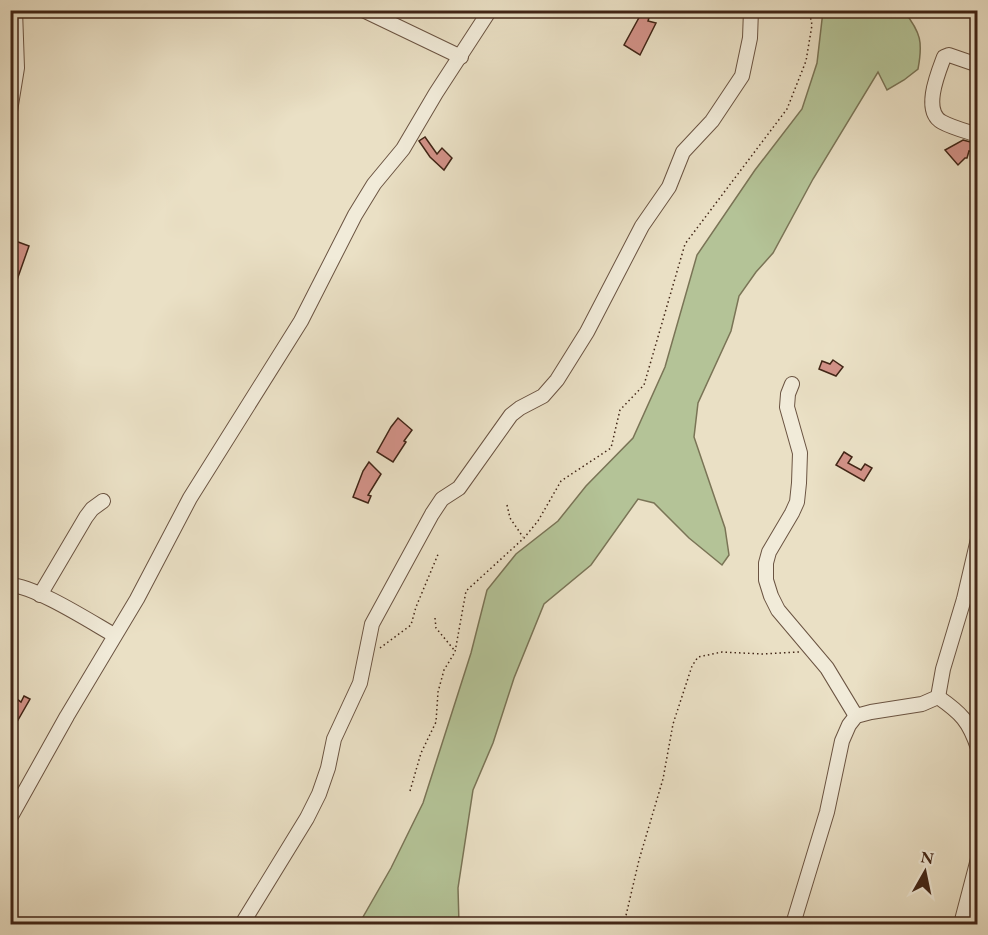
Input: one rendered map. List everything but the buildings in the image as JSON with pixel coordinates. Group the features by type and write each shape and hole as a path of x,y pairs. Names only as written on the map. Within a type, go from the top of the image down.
{"street":[{"path":"10,111 17,68 15,10"},
{"path":"363,10 461,57"},
{"path":"10,818 114,635 137,599 190,498 301,321 355,214 374,184 403,149 490,10"},
{"path":"242,924 319,794 328,768 334,738 360,683 372,624 432,514 442,499 459,488 512,415 543,396 557,380 587,332 642,226 669,187 683,152 712,121 742,76 750,38 751,10"},
{"path":"978,65 949,55 944,57 931,105 935,117 940,122 978,135"},
{"path":"792,384 787,407 800,453 799,483 792,513 769,552 766,563 766,580 778,610 838,684 856,716"},
{"path":"40,595 86,517 102,501"},
{"path":"938,697 943,669 964,599 978,539"},
{"path":"10,585 19,586 40,595 114,635"},
{"path":"793,924 827,812 842,741 849,725 856,716 922,704 938,697"},
{"path":"938,697 969,724 978,748"},
{"path":"961,924 978,859"}],"path":[{"path":"410,791 421,753 436,722 438,692 444,670 455,652 466,591 524,538 538,521 561,481 610,448 621,410 644,385 685,244 787,110 806,61 812,25 809,10"},
{"path":"507,505 510,518 524,538"},
{"path":"366,657 411,625 419,598 440,552"},
{"path":"435,618 436,628 455,652"},
{"path":"624,924 639,860 663,779 673,724 692,666 698,657 722,652 762,654 807,651 815,653"}],"green space":[{"path":"823,11 904,11 919,38 918,69 887,90 878,72 813,179 773,253 739,296 731,331 698,403 694,437 725,528 729,555 722,565 689,538 654,503 638,499 591,565 544,604 514,678 493,743 473,790 458,888 459,924 359,924 391,868 423,803 471,653 487,590 516,554 558,521 586,486 633,438 665,367 697,255 755,170 802,109 817,63"}]}
